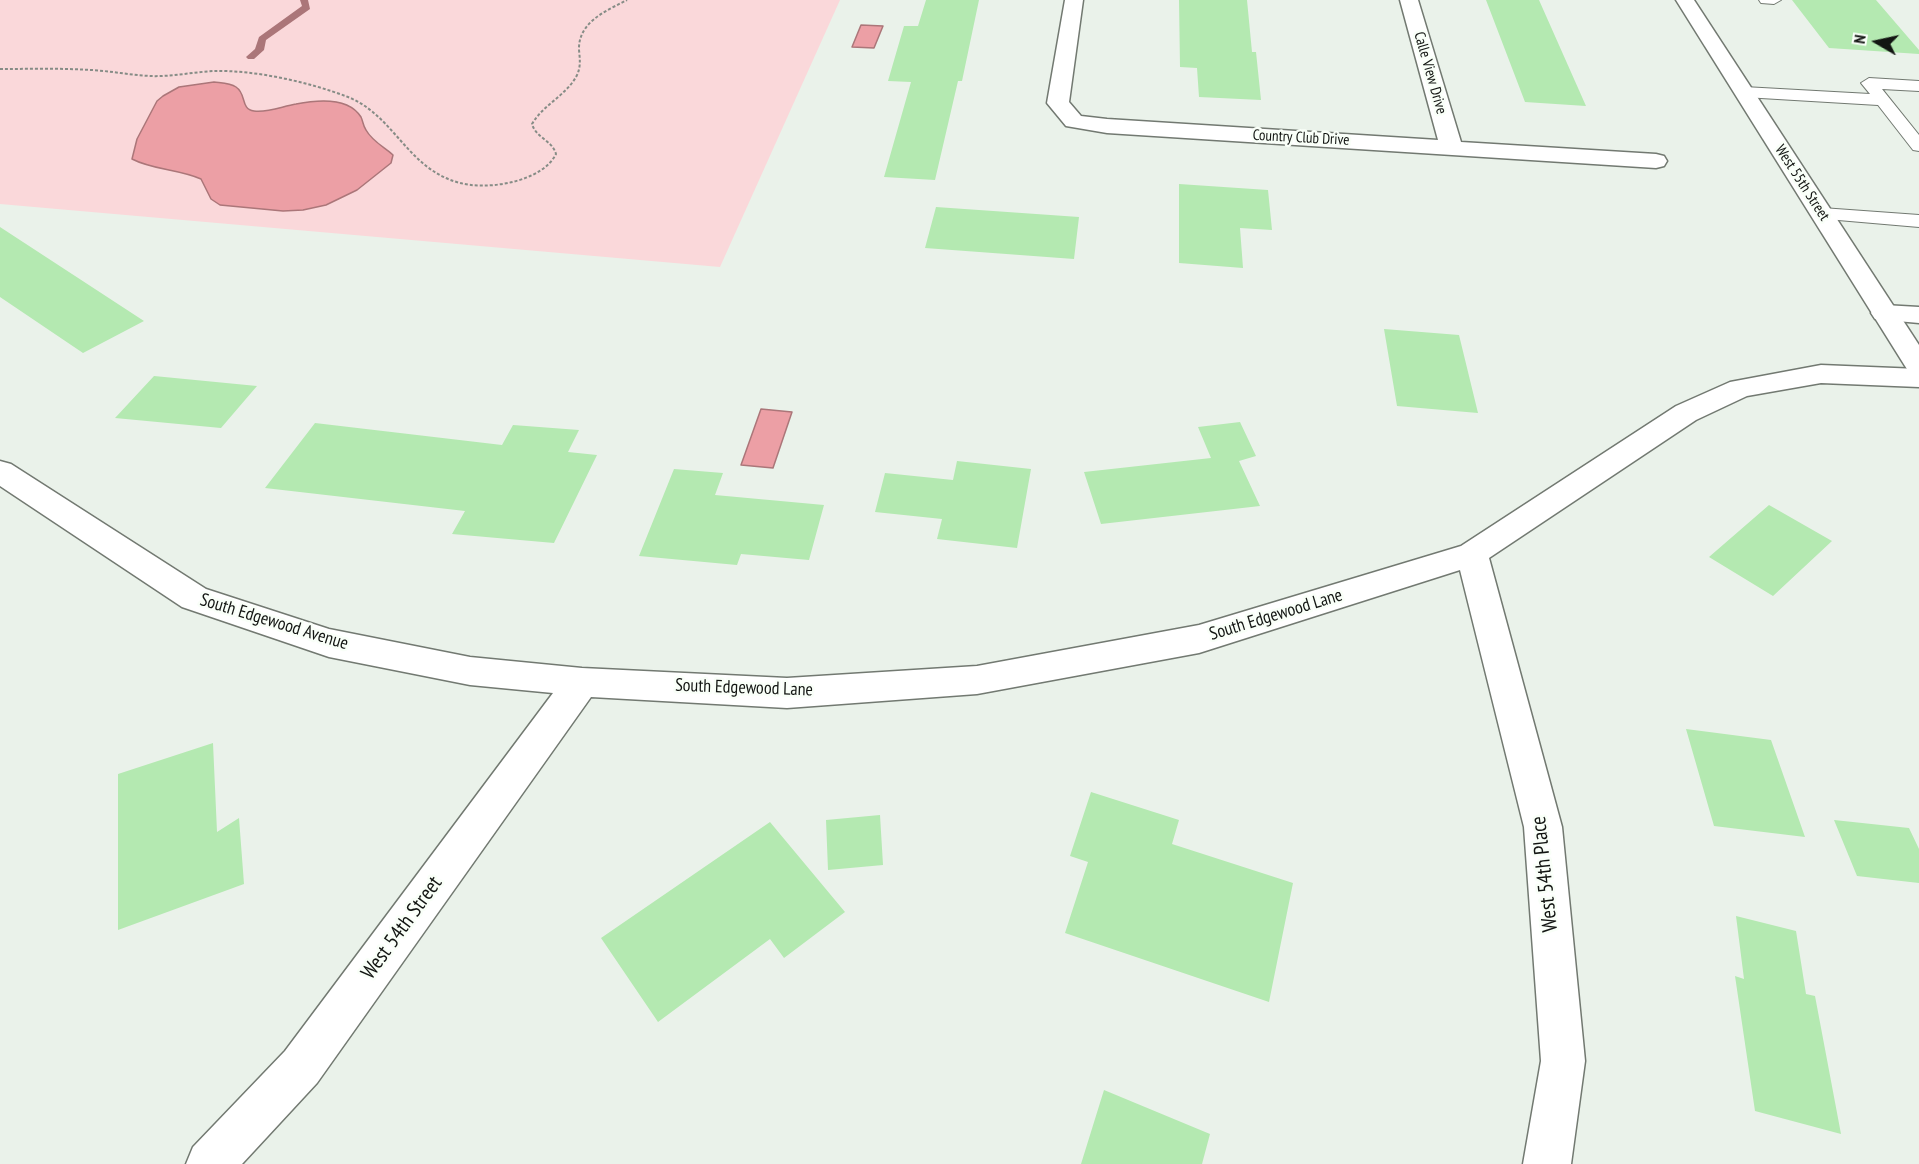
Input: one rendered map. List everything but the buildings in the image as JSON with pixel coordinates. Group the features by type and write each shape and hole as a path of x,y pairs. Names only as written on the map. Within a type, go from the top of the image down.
{"street":[{"name":"Country Club Drive","path":"1074,0 1058,103 1074,121 1107,126 1656,161"},
{"name":"Calle View Drive","path":"1409,0 1451,147"},
{"name":"West 55th Street","path":"1685,0 1919,366"},
{"path":"1884,313 1919,315"},
{"name":"South Edgewood Lane","path":"582,682 787,693 977,681 1199,639 1472,554 1686,413 1740,388 1821,374 1919,378"},
{"name":"South Edgewood Avenue","path":"0,471 194,598 329,643 470,671 582,682"},
{"name":"West 54th Place","path":"1472,554 1543,827 1563,1061 1547,1164"},
{"name":"West 54th Street","path":"210,1164 301,1067 582,682"}],"lane":[{"path":"1766,0 1774,0"},
{"path":"1919,86 1869,83 1919,146"},
{"path":"1744,92 1882,100"},
{"path":"1822,214 1919,220"}],"path":[{"path":"0,69 91,70 152,76 216,71 281,78 353,99 374,112 418,161 435,173 453,181 471,185 505,185 545,167 554,160 556,154 554,147 534,131 532,124 536,116 577,76 582,63 579,35 585,28 627,0"}],"shaded area":[{"path":"0,0 840,0 720,267 0,204"},
{"path":"861,25 883,26 874,48 852,47"},
{"path":"214,82 236,87 247,107 254,111 322,101 348,106 361,117 371,137 393,155 391,163 357,190 326,205 283,211 220,205 211,199 201,179 132,159 137,139 157,101 179,87"},
{"path":"761,409 792,412 773,468 741,465"}],"waterway":[{"path":"251,57 259,50 262,39 307,7 304,0"}]}
